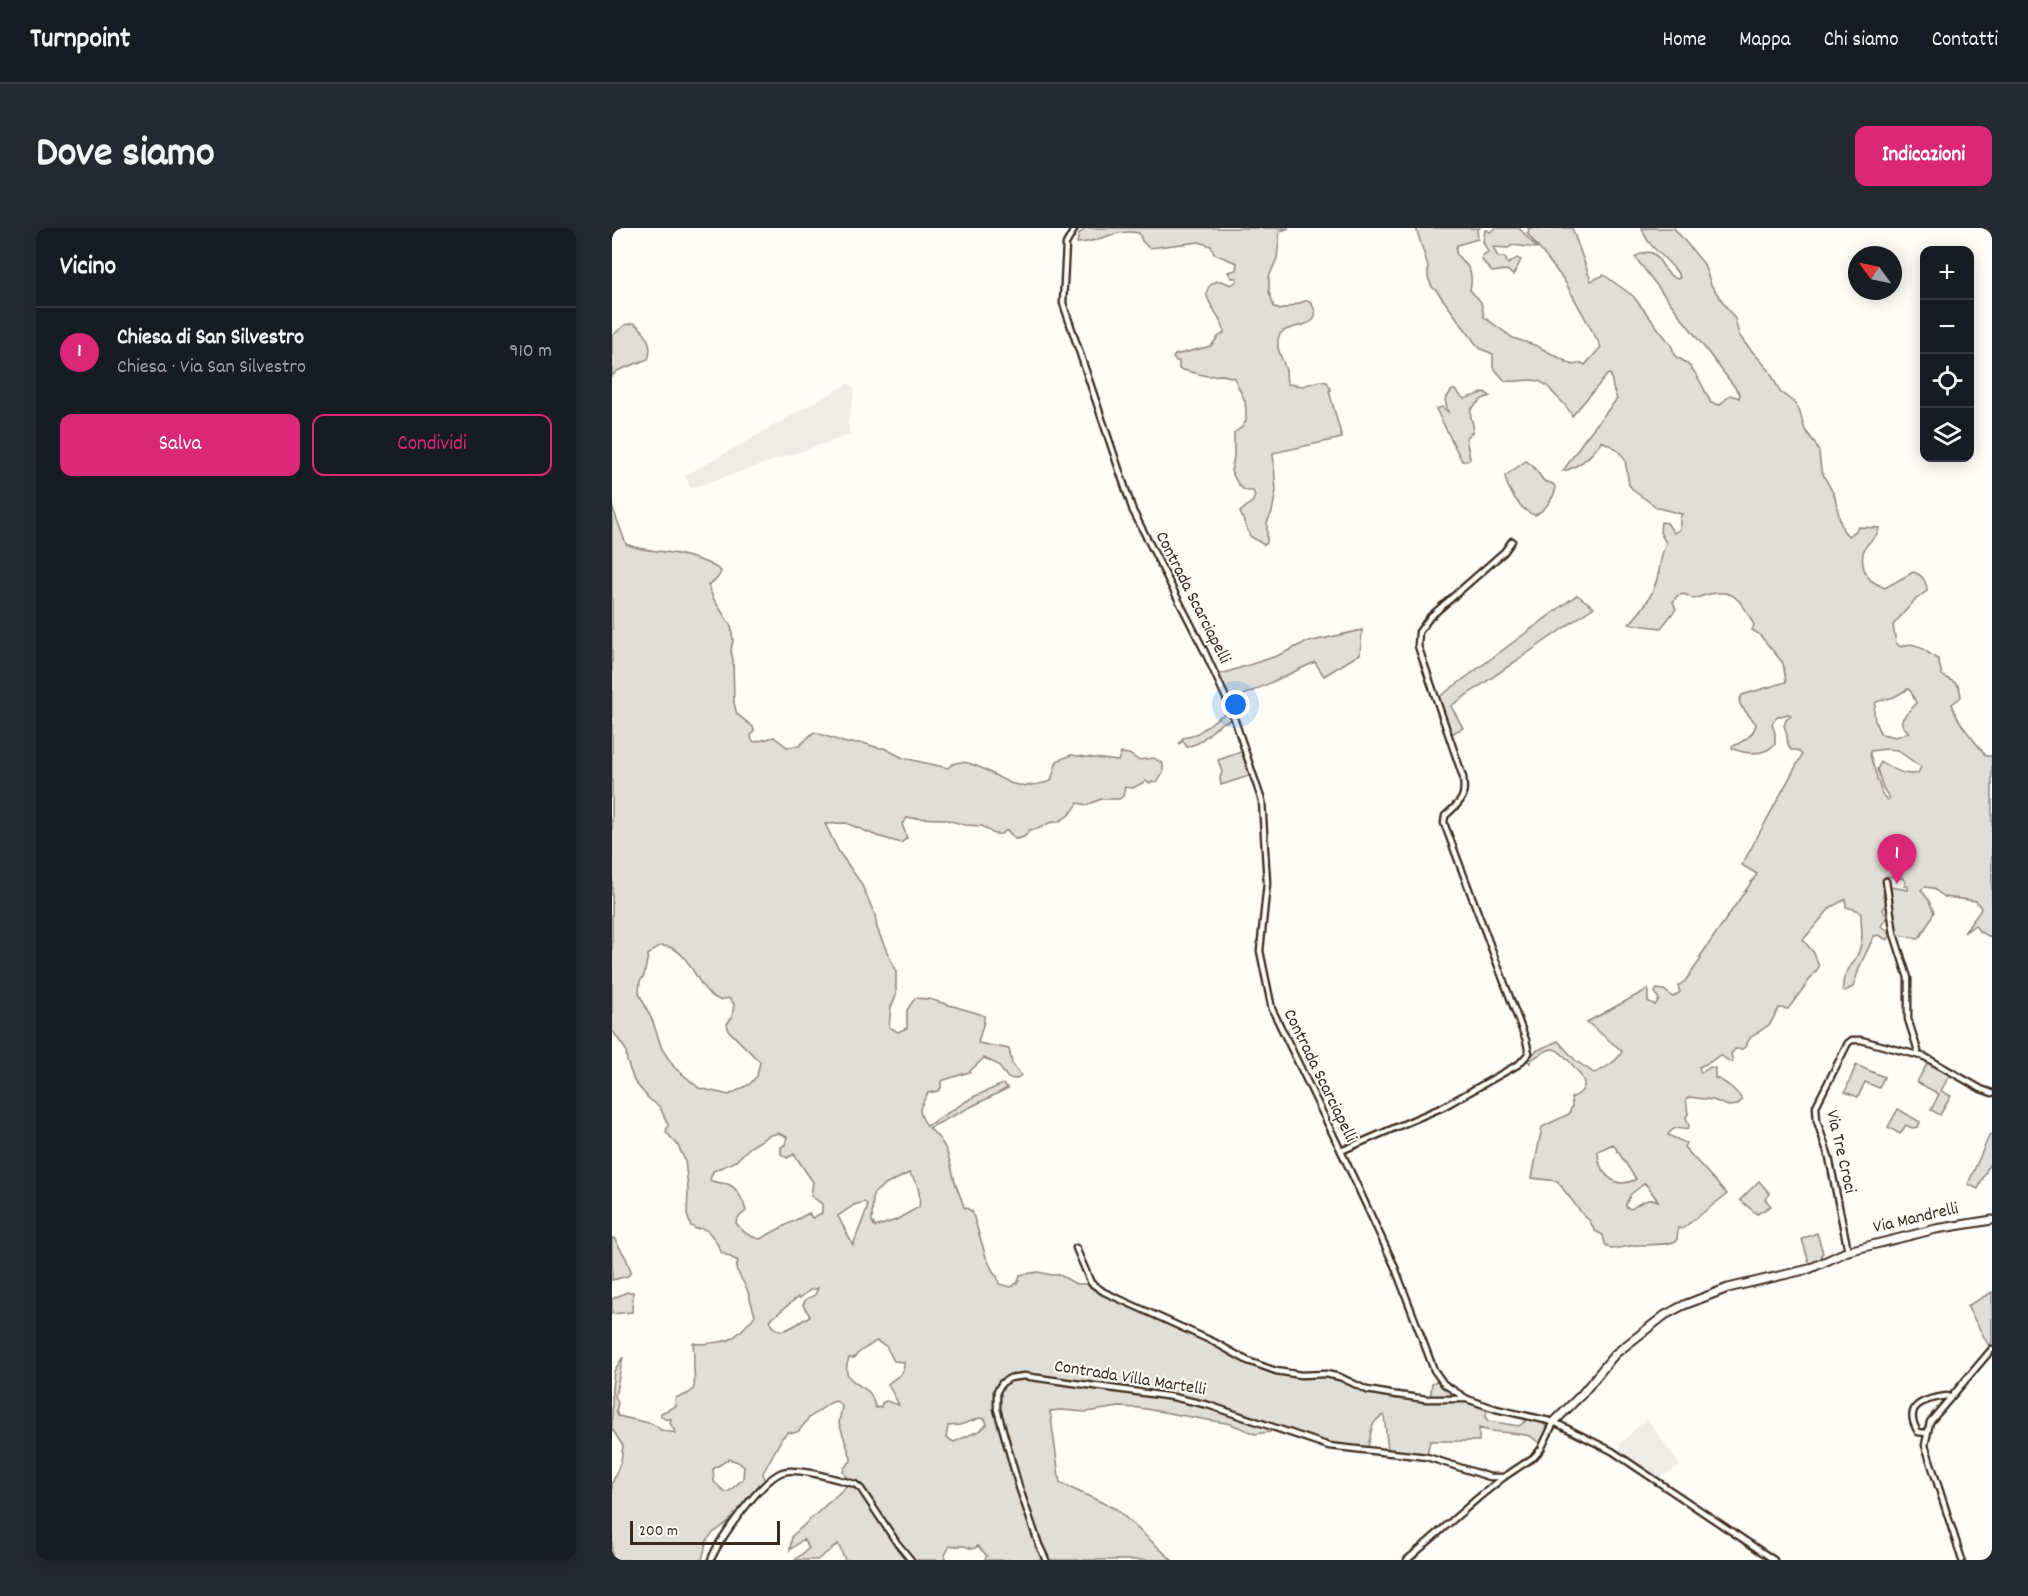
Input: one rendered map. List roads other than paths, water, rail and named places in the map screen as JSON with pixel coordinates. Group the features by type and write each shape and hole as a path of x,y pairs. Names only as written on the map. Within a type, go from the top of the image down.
{"street":[{"name":"Contrada Scarciapelli","path":"1075,228 1066,244 1064,303 1133,511 1204,650 1238,724 1262,801 1267,882 1260,951 1272,1009 1394,1265 1434,1370 1444,1384 1467,1399"},
{"path":"1341,1151 1443,1107 1519,1064 1529,1053 1444,824 1445,816 1461,801 1465,792 1463,777 1418,646 1419,632 1430,617 1504,552 1512,542"},
{"path":"1886,881 1894,934 1908,978 1908,1019 1918,1051 1917,1055"},
{"name":"Via Tre Croci","path":"1848,1251 1829,1157 1817,1121 1816,1106 1845,1047 1852,1040 1861,1040 1928,1058 1992,1093"},
{"name":"Via Mandrelli","path":"1554,1422 1582,1394 1615,1354 1665,1315 1728,1288 1809,1269 1848,1251 1943,1227 1992,1220"},
{"path":"1076,1248 1091,1283 1104,1292 1214,1342 1248,1361 1276,1371 1340,1377 1367,1390 1426,1399 1467,1399 1496,1409 1554,1422 1612,1451 1774,1560"},
{"path":"1962,1560 1925,1445 1926,1433 1930,1422 1992,1349"},
{"name":"Contrada Villa Martelli","path":"1046,1560 1019,1488 997,1409 997,1391 1002,1383 1010,1378 1024,1376 1173,1398 1208,1405 1329,1446 1427,1457 1490,1477 1504,1476"},
{"path":"1926,1433 1918,1432 1912,1417 1913,1410 1926,1400 1947,1395 1950,1398"},
{"path":"1407,1560 1504,1476 1534,1457 1541,1449 1554,1422"},
{"path":"711,1560 715,1549 748,1502 772,1478 781,1472 794,1470 855,1484 861,1489 911,1560"}],"place":[{"name":"Chiesa di San Silvestro","path":"1897,884"}]}
